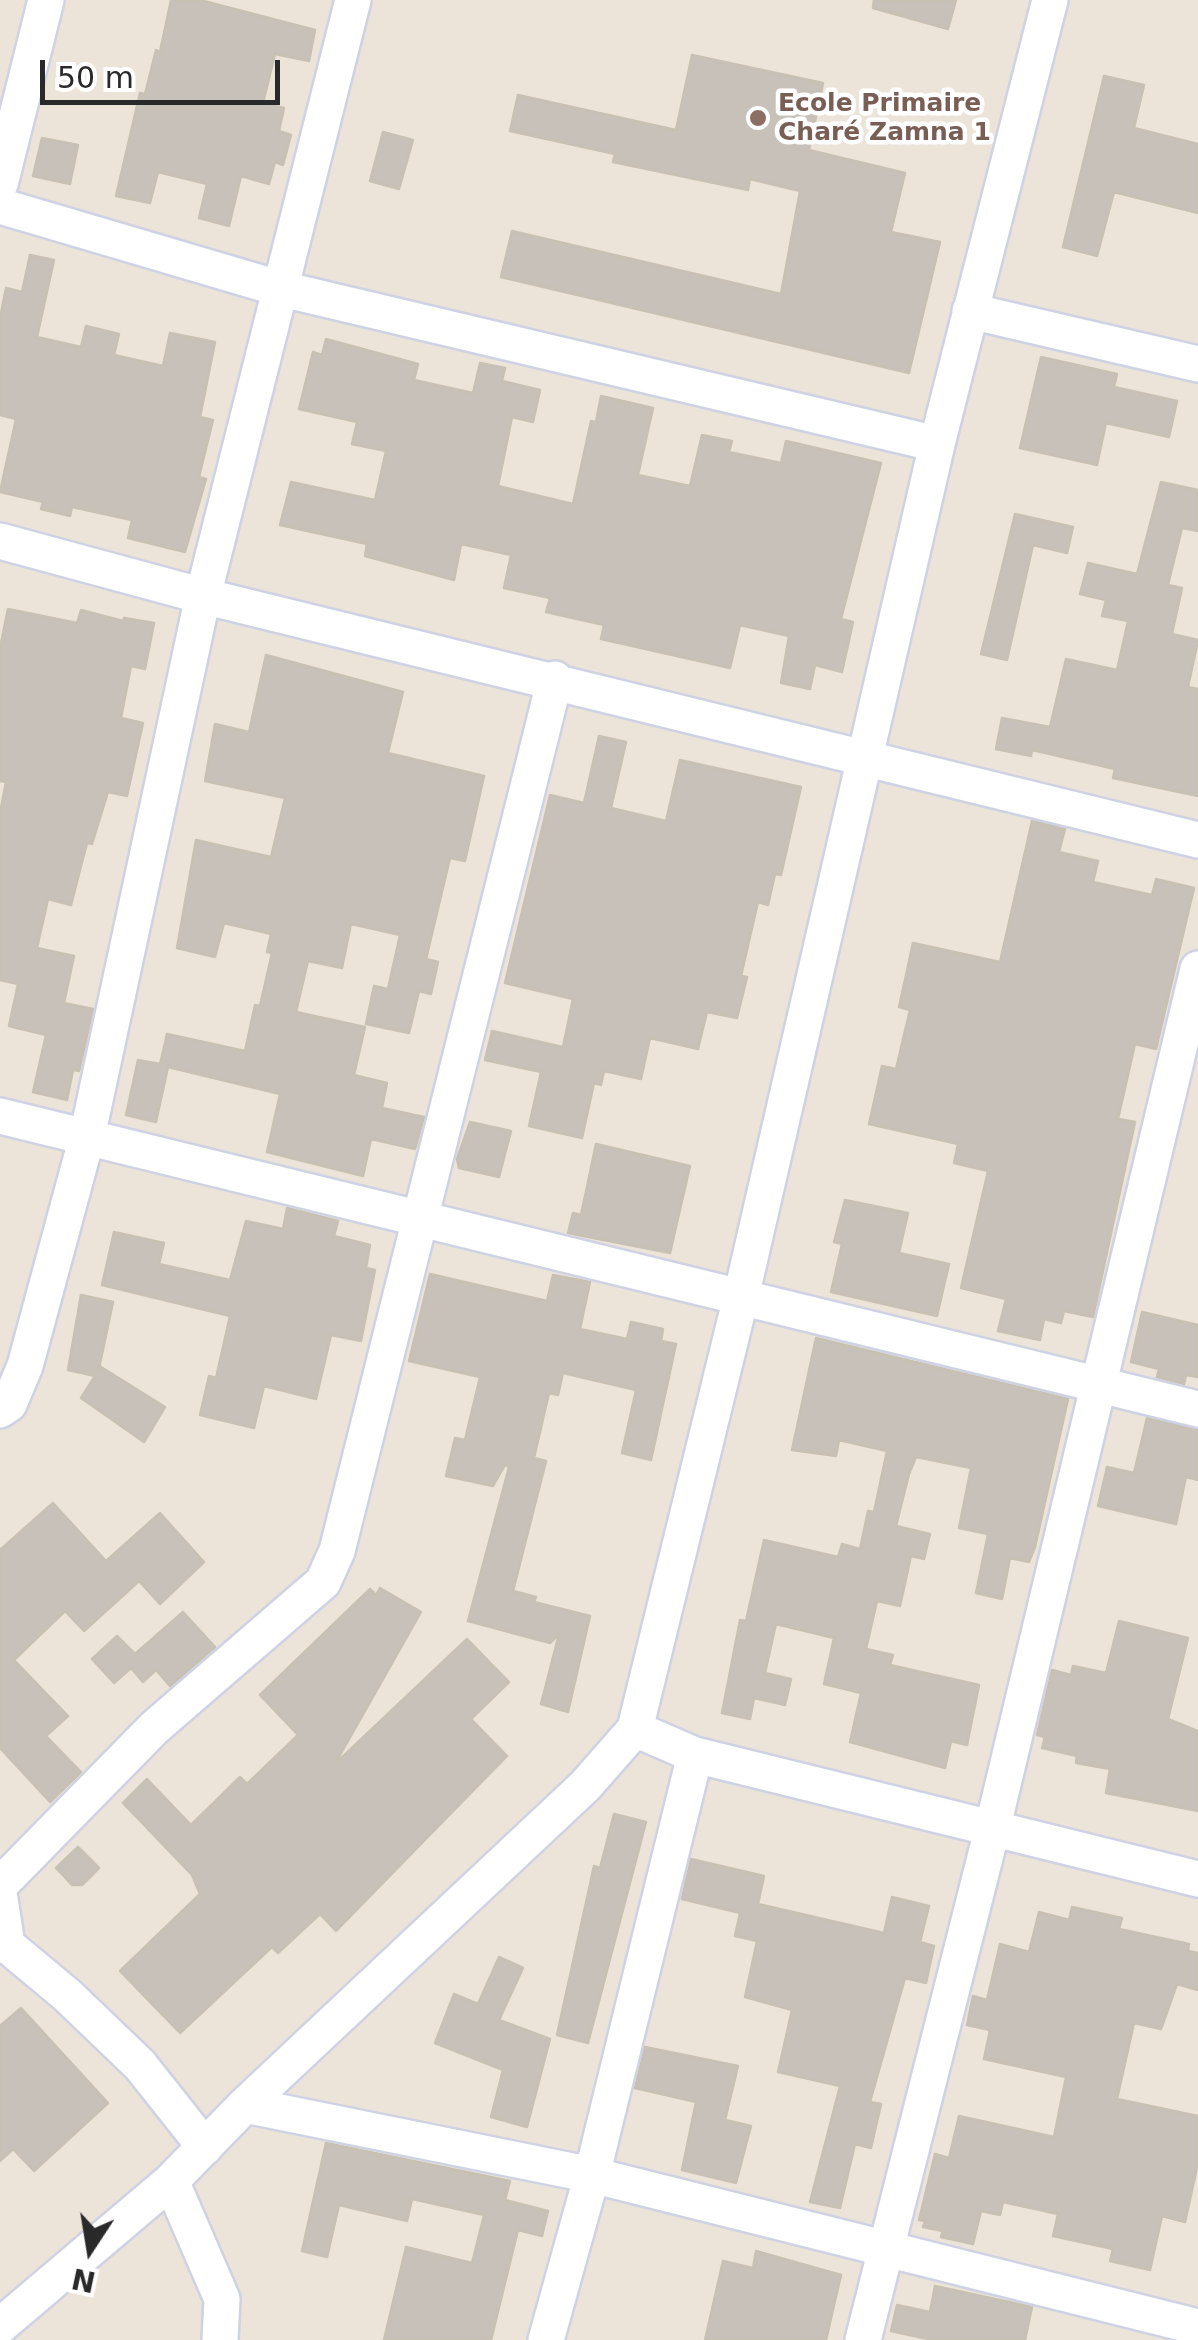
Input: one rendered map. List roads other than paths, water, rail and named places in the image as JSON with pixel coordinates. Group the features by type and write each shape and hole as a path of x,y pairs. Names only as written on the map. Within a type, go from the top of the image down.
{"street":[{"path":"0,184 46,0"},
{"path":"0,2326 172,2181 245,2105 586,1786 635,1729 740,1297 937,444 1050,0"},
{"path":"0,1410 9,1404 25,1366 86,1138 203,596 347,1"},
{"path":"0,206 278,288 937,444"},
{"path":"970,310 1198,364"},
{"path":"0,541 203,596 555,679 1198,840"},
{"path":"0,1885 154,1728 323,1582 337,1551 555,679"},
{"path":"863,2340 993,1826 1198,969"},
{"path":"0,1116 1198,1409"},
{"path":"635,1729 695,1756 1198,1879"},
{"path":"546,2340 592,2175 695,1756"},
{"path":"0,1898 4,1948 140,2065 205,2147"},
{"path":"245,2105 592,2175 1198,2326"},
{"path":"172,2181 217,2282 224,2322 220,2340"}],"place":[{"name":"Ecole Primaire Charé Zamna 1","path":"758,118"}]}
